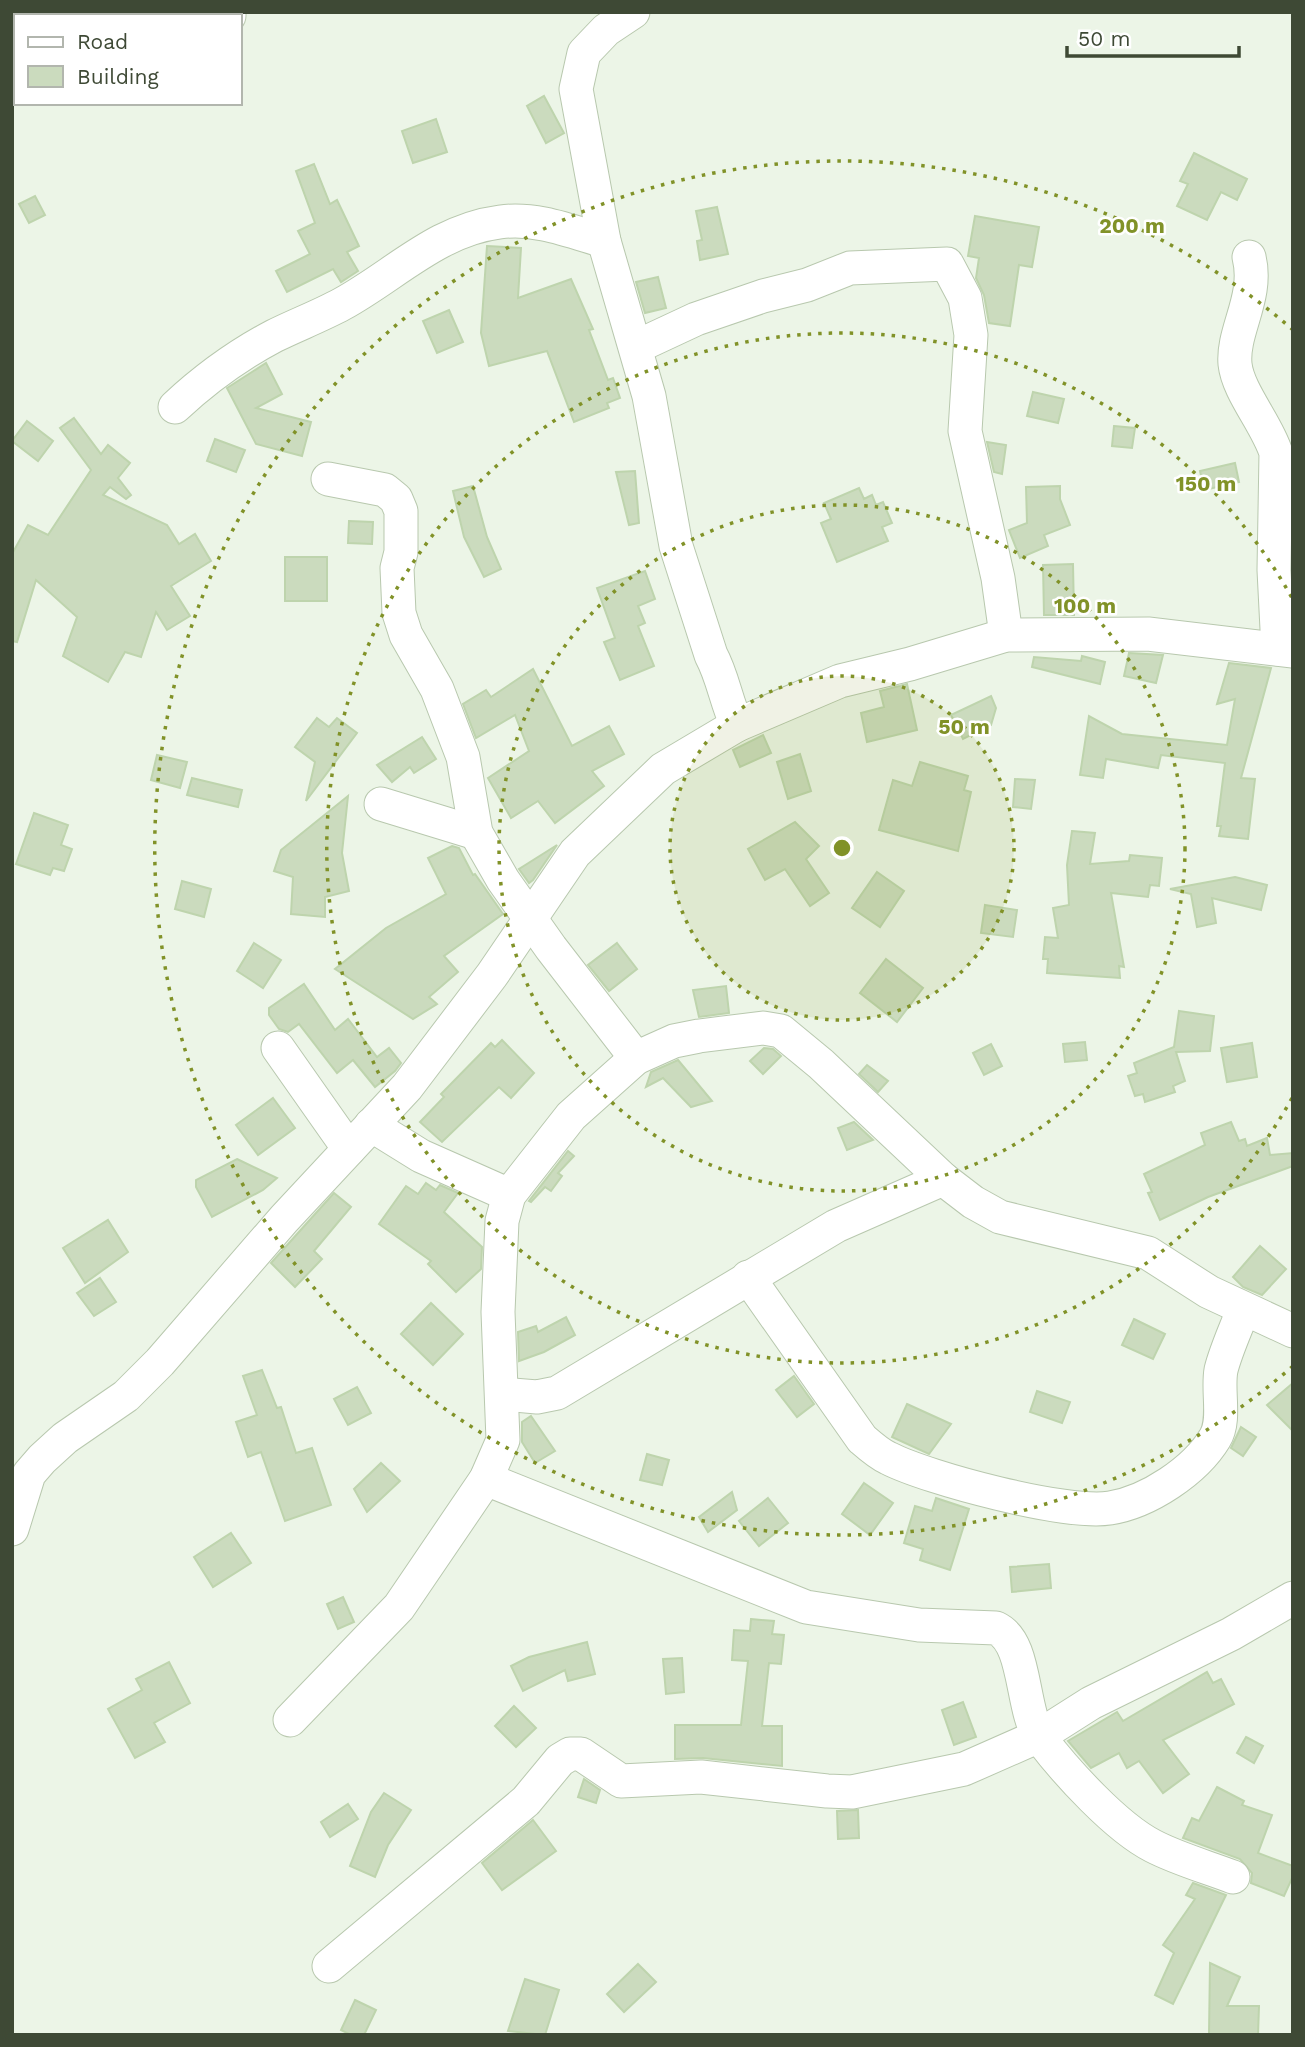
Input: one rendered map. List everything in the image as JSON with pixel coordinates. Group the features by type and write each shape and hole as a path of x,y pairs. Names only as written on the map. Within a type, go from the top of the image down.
{"street":[{"path":"634,12 606,30 584,53 576,89 604,242 649,396 676,546 711,655 720,672 726,700 737,725"},
{"path":"175,407 217,371 273,337 341,305 433,243 460,231 500,222 528,220 604,242"},
{"path":"14,1514 29,1475 42,1459 143,1381 407,1087 575,853 663,769 737,725 840,681 910,664 1006,635 1148,634 1285,650 1274,570 1276,453 1271,437 1235,366 1253,274 1249,257"},
{"path":"636,347 696,319 807,285 850,268 947,264 965,298 971,335 965,431 998,579 1006,635"},
{"path":"328,479 385,490 396,499 401,512 401,552 397,568 399,613 406,635 437,689 463,757 476,833 503,880 530,918 636,1058"},
{"path":"381,804 476,833"},
{"path":"290,1720 399,1607 486,1479 503,1440 499,1298 502,1221 509,1195 571,1116 636,1058 674,1041 763,1028 781,1031 821,1064 943,1178 1000,1217 1147,1253 1243,1310 1293,1331"},
{"path":"278,1048 349,1149"},
{"path":"371,1125 421,1156 509,1195"},
{"path":"502,1394 537,1397 557,1393 836,1226 943,1178"},
{"path":"748,1277 862,1439 886,1458 924,1472 1006,1495 1088,1510 1120,1506 1147,1495 1182,1473 1208,1449 1217,1435 1221,1371 1243,1310"},
{"path":"486,1479 806,1606 919,1625 996,1628 1007,1633 1014,1645 1020,1677 1039,1736 1104,1808 1153,1846 1233,1877"},
{"path":"329,1966 526,1801 560,1760 570,1754 581,1754 621,1781 701,1777 852,1792 964,1769 1039,1736 1091,1703 1231,1634 1293,1598"}],"building":[{"path":"544,96 564,133 546,143 527,106"},
{"path":"436,119 447,152 413,163 402,131"},
{"path":"1194,153 1247,179 1237,200 1221,192 1207,220 1177,206 1188,184 1180,181"},
{"path":"314,164 330,204 337,200 359,246 347,252 358,271 341,282 333,269 287,292 276,271 310,254 298,231 315,223 296,171"},
{"path":"35,196 45,215 29,223 19,204"},
{"path":"717,207 728,254 700,260 697,241 702,240 696,211"},
{"path":"975,216 1039,227 1032,267 1019,265 1010,326 989,323 984,295 976,278 979,258 968,256"},
{"path":"487,246 521,248 518,298 571,279 593,329 589,330 608,380 613,378 620,398 607,403 609,408 574,422 547,351 489,366 481,333"},
{"path":"658,277 666,308 645,313 636,282"},
{"path":"449,310 463,342 437,353 423,321"},
{"path":"266,363 282,394 256,408 311,422 302,456 256,444 227,388"},
{"path":"1033,392 1064,399 1058,423 1027,416"},
{"path":"74,418 101,454 108,445 130,463 118,478 131,495 126,499 110,487 103,495 167,525 179,544 195,534 211,561 171,586 190,616 167,630 156,612 141,657 125,652 108,682 63,656 77,617 36,580 17,642 12,641 12,554 28,525 48,535 91,470 60,428"},
{"path":"27,421 53,441 38,461 12,441"},
{"path":"1114,426 1135,428 1132,448 1112,446"},
{"path":"215,439 245,450 236,472 207,461"},
{"path":"987,442 1006,445 1002,474 994,472"},
{"path":"1235,463 1239,482 1204,490 1200,471"},
{"path":"635,471 639,523 629,525 616,472"},
{"path":"473,486 487,537 501,569 484,577 464,537 453,491"},
{"path":"1060,486 1060,499 1070,525 1044,535 1048,546 1020,558 1009,530 1027,523 1026,487"},
{"path":"859,488 864,499 872,495 876,505 883,502 892,523 882,527 888,541 837,562 821,523 831,519 824,503"},
{"path":"349,521 373,522 372,544 348,543"},
{"path":"285,557 327,557 327,601 285,601"},
{"path":"1073,564 1074,615 1044,615 1043,565"},
{"path":"645,571 655,599 638,606 645,623 638,626 654,666 620,680 604,642 615,638 597,588"},
{"path":"1129,653 1163,655 1156,683 1124,676"},
{"path":"1082,656 1105,662 1100,684 1032,667 1034,657 1081,661"},
{"path":"1229,663 1271,668 1241,778 1255,779 1248,839 1219,836 1221,826 1217,826 1225,763 1161,755 1158,768 1106,759 1103,778 1080,775 1089,716 1122,734 1227,745 1235,699 1217,704"},
{"path":"533,669 572,746 609,726 624,754 592,771 604,786 555,823 538,801 511,818 488,778 529,751 515,715 476,738 463,704 486,690 491,697"},
{"path":"907,684 917,730 867,742 861,713 884,707 880,691"},
{"path":"991,696 996,708 991,725 963,739 951,715"},
{"path":"317,718 329,727 337,718 357,733 306,801 315,762 295,747"},
{"path":"763,735 771,753 740,767 733,750"},
{"path":"422,737 436,759 414,773 410,767 392,782 377,765"},
{"path":"800,754 811,791 788,799 777,762"},
{"path":"157,755 187,762 180,788 151,780"},
{"path":"920,762 968,776 964,790 971,792 958,851 879,830 893,780 912,786"},
{"path":"192,778 242,790 238,807 187,795"},
{"path":"1015,779 1035,780 1031,809 1013,807"},
{"path":"348,796 342,853 349,891 325,897 325,917 291,914 293,877 274,871 281,850"},
{"path":"34,813 68,825 61,845 72,849 64,871 53,868 50,875 16,864"},
{"path":"795,822 819,846 806,859 829,893 810,906 785,869 765,880 748,849"},
{"path":"1072,831 1095,833 1090,864 1129,861 1130,855 1162,858 1159,886 1150,885 1148,897 1111,893 1124,967 1119,966 1120,978 1047,973 1048,959 1043,959 1045,937 1058,938 1053,908 1069,905 1067,865"},
{"path":"557,845 533,880 529,883 519,869"},
{"path":"452,846 459,848 473,875 475,874 503,914 444,956 458,972 429,997 437,1004 413,1019 335,969 386,928 446,894 428,858"},
{"path":"877,872 904,891 880,927 852,908"},
{"path":"1235,877 1267,885 1261,910 1212,898 1216,923 1197,927 1191,894 1170,889"},
{"path":"182,881 211,889 204,917 175,909"},
{"path":"985,905 1017,910 1013,937 981,933"},
{"path":"254,943 281,960 263,988 237,971"},
{"path":"617,943 637,969 609,991 588,965"},
{"path":"886,959 923,988 897,1022 860,993"},
{"path":"304,984 335,1030 348,1019 377,1057 389,1048 401,1063 395,1071 375,1087 353,1060 337,1073 299,1024 288,1032 279,1029 269,1015 269,1008"},
{"path":"726,986 729,1013 699,1017 693,990"},
{"path":"1179,1011 1214,1016 1210,1051 1176,1052 1185,1081 1173,1086 1175,1092 1145,1102 1143,1094 1135,1096 1128,1076 1137,1073 1134,1063 1174,1047"},
{"path":"502,1040 534,1073 511,1098 499,1087 442,1142 420,1122 444,1097 441,1094 491,1043 495,1047"},
{"path":"1085,1042 1087,1060 1065,1062 1063,1044"},
{"path":"1252,1043 1257,1077 1227,1082 1221,1048"},
{"path":"991,1044 1002,1066 984,1075 973,1053"},
{"path":"764,1048 773,1049 781,1056 763,1074 750,1061"},
{"path":"678,1060 712,1101 691,1107 663,1078 646,1087 651,1072"},
{"path":"867,1065 888,1081 878,1092 859,1074"},
{"path":"273,1098 295,1128 258,1155 236,1125"},
{"path":"854,1122 873,1140 847,1150 838,1128"},
{"path":"1231,1122 1239,1141 1245,1139 1247,1146 1267,1138 1270,1155 1293,1153 1293,1166 1208,1197 1160,1220 1148,1193 1152,1192 1144,1174 1205,1145 1201,1133"},
{"path":"568,1151 574,1156 558,1173 562,1176 551,1191 545,1187 529,1201"},
{"path":"237,1159 277,1178 263,1190 212,1217 196,1187 196,1180"},
{"path":"426,1183 436,1190 440,1185 458,1193 444,1212 482,1247 481,1269 456,1292 428,1264 431,1261 379,1224 406,1186 418,1194"},
{"path":"334,1193 351,1207 314,1251 322,1259 295,1287 271,1263"},
{"path":"108,1220 128,1252 85,1283 63,1248"},
{"path":"1260,1246 1286,1269 1262,1295 1243,1287 1233,1277"},
{"path":"100,1278 116,1302 94,1316 77,1293"},
{"path":"431,1303 463,1334 433,1365 401,1334"},
{"path":"566,1317 575,1335 544,1352 519,1361 518,1332 536,1326 538,1332"},
{"path":"1134,1319 1165,1334 1153,1359 1122,1345"},
{"path":"262,1370 277,1408 281,1407 296,1453 312,1448 331,1505 285,1521 261,1452 248,1457 236,1422 257,1415 243,1376"},
{"path":"794,1376 814,1404 797,1417 776,1390"},
{"path":"1293,1383 1293,1431 1267,1405"},
{"path":"357,1387 371,1413 348,1425 334,1399"},
{"path":"1037,1391 1070,1402 1062,1423 1030,1412"},
{"path":"907,1404 951,1424 929,1454 892,1437"},
{"path":"531,1416 555,1451 535,1463 522,1442 522,1422"},
{"path":"1241,1427 1256,1437 1243,1456 1231,1448"},
{"path":"647,1454 669,1460 662,1485 640,1480"},
{"path":"381,1463 400,1481 367,1512 354,1489"},
{"path":"864,1483 893,1503 870,1535 842,1514"},
{"path":"732,1492 737,1510 708,1532 699,1517"},
{"path":"768,1498 788,1523 759,1546 739,1521"},
{"path":"936,1498 969,1509 950,1570 920,1560 923,1549 904,1543 915,1506 932,1511"},
{"path":"231,1533 251,1563 213,1587 194,1557"},
{"path":"1049,1564 1051,1588 1012,1592 1010,1567"},
{"path":"343,1597 354,1622 338,1629 327,1604"},
{"path":"751,1619 774,1621 772,1634 784,1635 781,1664 769,1663 762,1726 782,1726 782,1766 703,1758 675,1759 675,1725 741,1725 748,1661 732,1660 734,1630 750,1631"},
{"path":"587,1642 595,1674 568,1681 565,1670 523,1691 511,1666 529,1657"},
{"path":"682,1658 684,1692 666,1694 663,1659"},
{"path":"169,1662 190,1703 154,1723 165,1742 135,1758 108,1709 142,1690 136,1679"},
{"path":"1207,1672 1213,1683 1221,1679 1234,1704 1163,1740 1189,1774 1163,1793 1139,1761 1127,1768 1119,1753 1091,1768 1068,1741 1117,1712 1123,1721"},
{"path":"963,1702 976,1737 954,1745 942,1710"},
{"path":"514,1706 536,1728 516,1747 495,1726"},
{"path":"1246,1737 1263,1746 1254,1763 1237,1753"},
{"path":"584,1779 600,1790 596,1803 578,1797"},
{"path":"1217,1787 1244,1801 1242,1805 1272,1815 1258,1853 1293,1866 1293,1876 1284,1896 1251,1883 1252,1873 1240,1859 1183,1838 1192,1818 1199,1821"},
{"path":"384,1793 411,1810 388,1845 375,1877 350,1866 371,1812"},
{"path":"348,1804 358,1819 330,1837 321,1822"},
{"path":"858,1810 859,1838 838,1839 837,1811"},
{"path":"533,1820 556,1851 502,1890 482,1863"},
{"path":"1193,1883 1226,1895 1173,2004 1155,1995 1174,1953 1163,1945 1195,1899 1186,1895"},
{"path":"1210,1963 1240,1977 1227,2006 1259,2006 1258,2035 1209,2035"},
{"path":"638,1964 656,1982 624,2012 607,1994"},
{"path":"525,1979 559,1990 545,2035 508,2031"},
{"path":"355,2000 376,2010 364,2035 351,2035 341,2030"}]}
